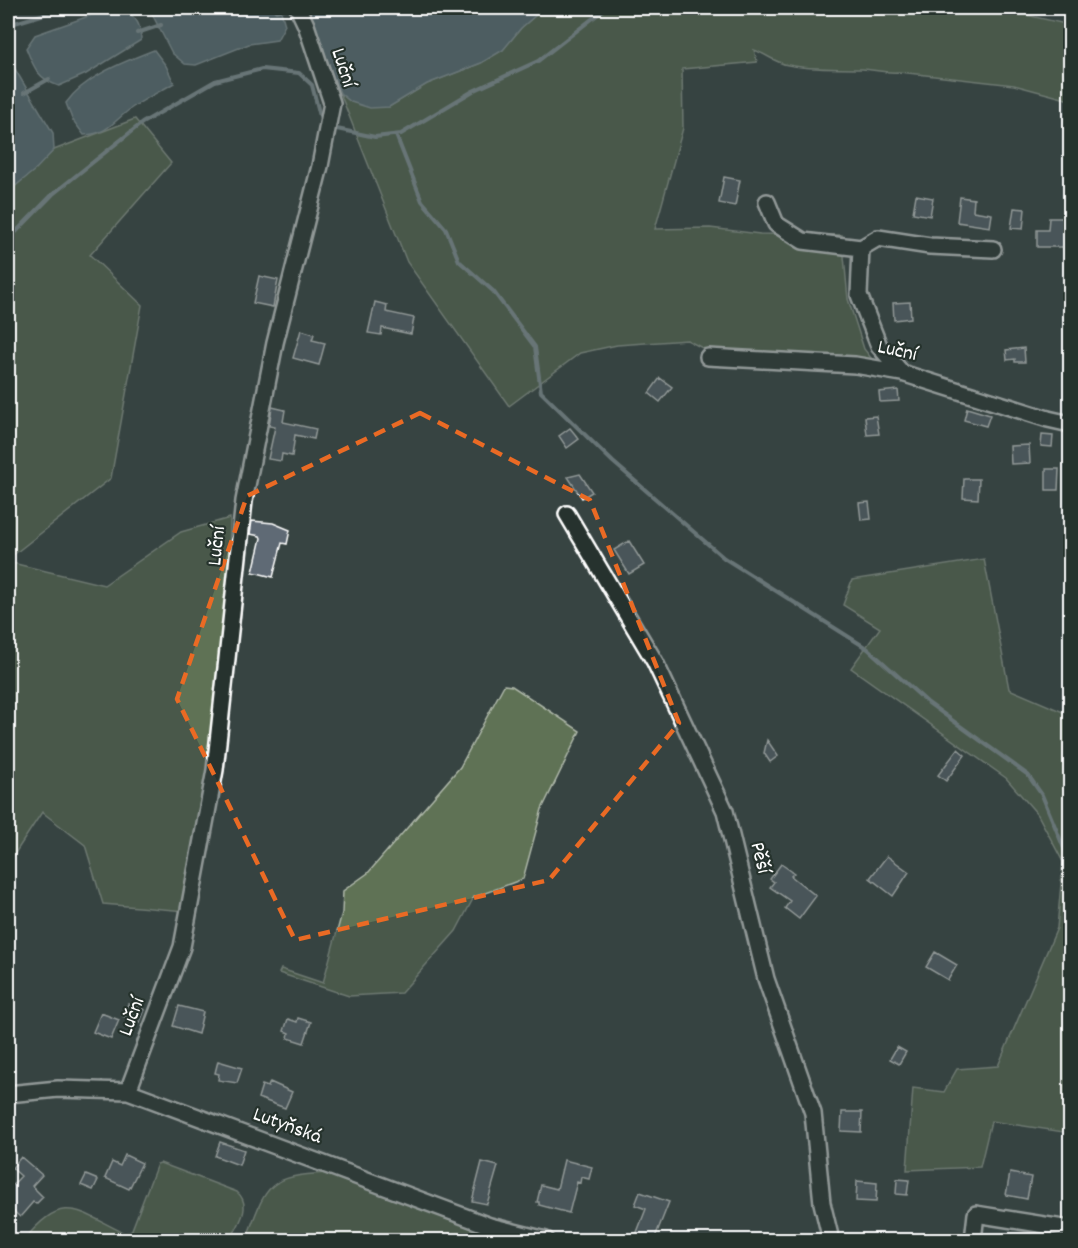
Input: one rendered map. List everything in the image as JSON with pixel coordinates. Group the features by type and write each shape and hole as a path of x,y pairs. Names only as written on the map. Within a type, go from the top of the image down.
{"street":[{"name":"Luční","path":"128,1091 182,947 215,770 244,501 275,343 320,166 332,103 306,25 298,8"},
{"path":"767,202 776,224 803,241 861,249 878,238 930,246 993,249"},
{"path":"861,249 859,295 879,346 902,373"},
{"name":"Luční","path":"708,357 855,365 902,373 1048,420 1071,424"},
{"name":"Pěší","path":"567,514 655,662 726,811 766,979 813,1113 822,1203 831,1240"},
{"name":"Lutyňská","path":"8,1094 58,1089 128,1091 487,1233 546,1240"},
{"path":"973,1240 976,1214 1071,1229"}],"highlighted area":[{"path":"420,413 590,500 679,723 549,880 295,940 177,699 247,496"}],"green space":[{"path":"544,8 737,8 739,12 740,8 996,8 1070,25 1070,100 1014,85 899,72 797,67 779,62 754,50 757,62 682,69 683,128 655,229 710,228 760,234 842,235 848,299 864,349 878,367 716,355 687,340 617,345 580,353 509,406 407,262 340,93 351,102 389,107 427,84 481,63 503,50 521,28"},
{"path":"135,119 171,163 90,255 142,305 111,478 8,559 8,193 54,150"},
{"path":"230,518 228,590 222,632 214,756 186,911 103,904 85,845 42,812 8,864 8,562 104,585 181,532"},
{"path":"984,559 1009,689 1070,715 1070,1133 991,1121 980,1167 907,1170 913,1088 944,1092 957,1069 998,1066 1057,928 1063,862 1038,815 1006,778 851,668 880,628 843,605 852,580"},
{"path":"504,685 512,686 580,731 542,809 523,879 474,897 456,931 401,993 349,996 279,973 281,969 323,983 342,913 343,891 368,873 460,767"},
{"path":"160,1163 237,1192 242,1197 244,1209 230,1240 24,1240 50,1215 71,1210 82,1212 124,1233 131,1232 157,1164"},
{"path":"327,1173 478,1228 475,1240 362,1240 354,1238 344,1240 246,1240 264,1196 271,1187 291,1177"}],"water":[{"path":"149,8 280,8 285,25 277,40 249,44 196,65 185,64 172,53"},
{"path":"307,8 544,8 521,28 503,50 481,63 427,84 389,107 370,108 351,102 340,93"},
{"path":"124,9 137,22 141,40 86,74 59,86 41,76 26,48 35,35 106,10"},
{"path":"154,50 166,66 174,83 133,107 100,132 84,135 72,119 66,103 74,93 94,78 118,65"},
{"path":"8,60 53,133 54,150 35,170 8,192"}],"building":[{"path":"724,177 740,180 735,206 719,203"},
{"path":"916,195 933,198 930,216 913,213"},
{"path":"960,197 974,199 973,211 992,214 990,227 957,222"},
{"path":"1014,208 1025,209 1023,229 1011,228"},
{"path":"1049,218 1066,218 1068,247 1037,247 1037,230 1048,230"},
{"path":"259,276 278,280 273,307 253,303"},
{"path":"375,302 387,305 386,312 414,318 411,334 382,328 381,335 368,333"},
{"path":"910,302 911,318 894,320 893,303"},
{"path":"301,330 314,334 312,340 325,343 319,365 293,358"},
{"path":"1024,348 1025,362 1015,362 1015,359 1007,360 1006,350"},
{"path":"660,378 672,387 660,402 649,393"},
{"path":"898,390 899,401 880,402 879,392"},
{"path":"272,407 285,410 283,422 316,429 314,439 295,435 292,456 282,454 281,461 268,459 275,427 269,426"},
{"path":"967,408 990,415 986,426 964,420"},
{"path":"876,416 879,434 867,435 865,417"},
{"path":"570,428 579,439 567,448 559,436"},
{"path":"1042,435 1053,436 1052,447 1041,446"},
{"path":"1029,445 1030,463 1011,464 1010,446"},
{"path":"1046,469 1059,469 1058,490 1046,490"},
{"path":"580,474 592,492 582,498 568,477"},
{"path":"964,479 979,479 978,499 963,498"},
{"path":"869,502 871,519 861,520 859,503"},
{"path":"252,521 273,523 290,530 287,544 282,543 273,577 253,572 261,538 250,534"},
{"path":"629,541 644,565 629,574 614,550"},
{"path":"767,740 778,756 770,762 764,753"},
{"path":"958,749 965,755 946,781 938,775"},
{"path":"887,856 909,872 893,896 870,878"},
{"path":"781,864 794,873 791,876 816,896 799,919 785,908 790,901 770,887 774,882 770,879"},
{"path":"935,952 957,965 948,980 926,967"},
{"path":"128,1004 145,1010 140,1022 123,1016"},
{"path":"179,1006 203,1012 198,1034 173,1026"},
{"path":"101,1013 119,1020 111,1039 93,1032"},
{"path":"298,1018 311,1022 304,1043 288,1038 289,1033 284,1031 288,1019 297,1022"},
{"path":"897,1047 906,1052 899,1064 890,1059"},
{"path":"218,1061 242,1068 237,1083 218,1080 219,1074 215,1073"},
{"path":"270,1082 292,1092 285,1108 258,1098 262,1085 268,1087"},
{"path":"842,1112 862,1112 861,1132 841,1131"},
{"path":"220,1142 244,1150 239,1165 215,1156"},
{"path":"125,1155 142,1163 129,1189 105,1178 112,1162 120,1166"},
{"path":"21,1157 42,1175 32,1186 43,1197 36,1204 33,1202 20,1217 8,1206 8,1190 21,1176 12,1168"},
{"path":"564,1160 592,1167 589,1179 581,1177 580,1183 577,1182 569,1213 539,1205 537,1202 541,1185 557,1189"},
{"path":"482,1162 498,1166 487,1204 472,1201"},
{"path":"1010,1173 1031,1177 1027,1199 1006,1195"},
{"path":"86,1175 98,1180 93,1190 81,1185"},
{"path":"897,1179 909,1180 907,1195 896,1194"},
{"path":"857,1181 877,1183 876,1202 856,1201"},
{"path":"640,1192 669,1202 654,1240 634,1240 646,1209 635,1205"}],"waterway":[{"path":"8,25 65,8"},
{"path":"276,11 286,8"},
{"path":"332,128 375,137 401,134 473,91 538,61 606,8"},
{"path":"137,33 161,25"},
{"path":"8,240 53,194 142,123 215,81 262,69 299,73 312,85 321,120 324,122"},
{"path":"24,93 49,79"},
{"path":"396,135 422,201 446,229 459,261 493,291 535,347 541,392 613,462 724,558 868,649 927,702 1028,775 1042,795 1070,863"}]}
